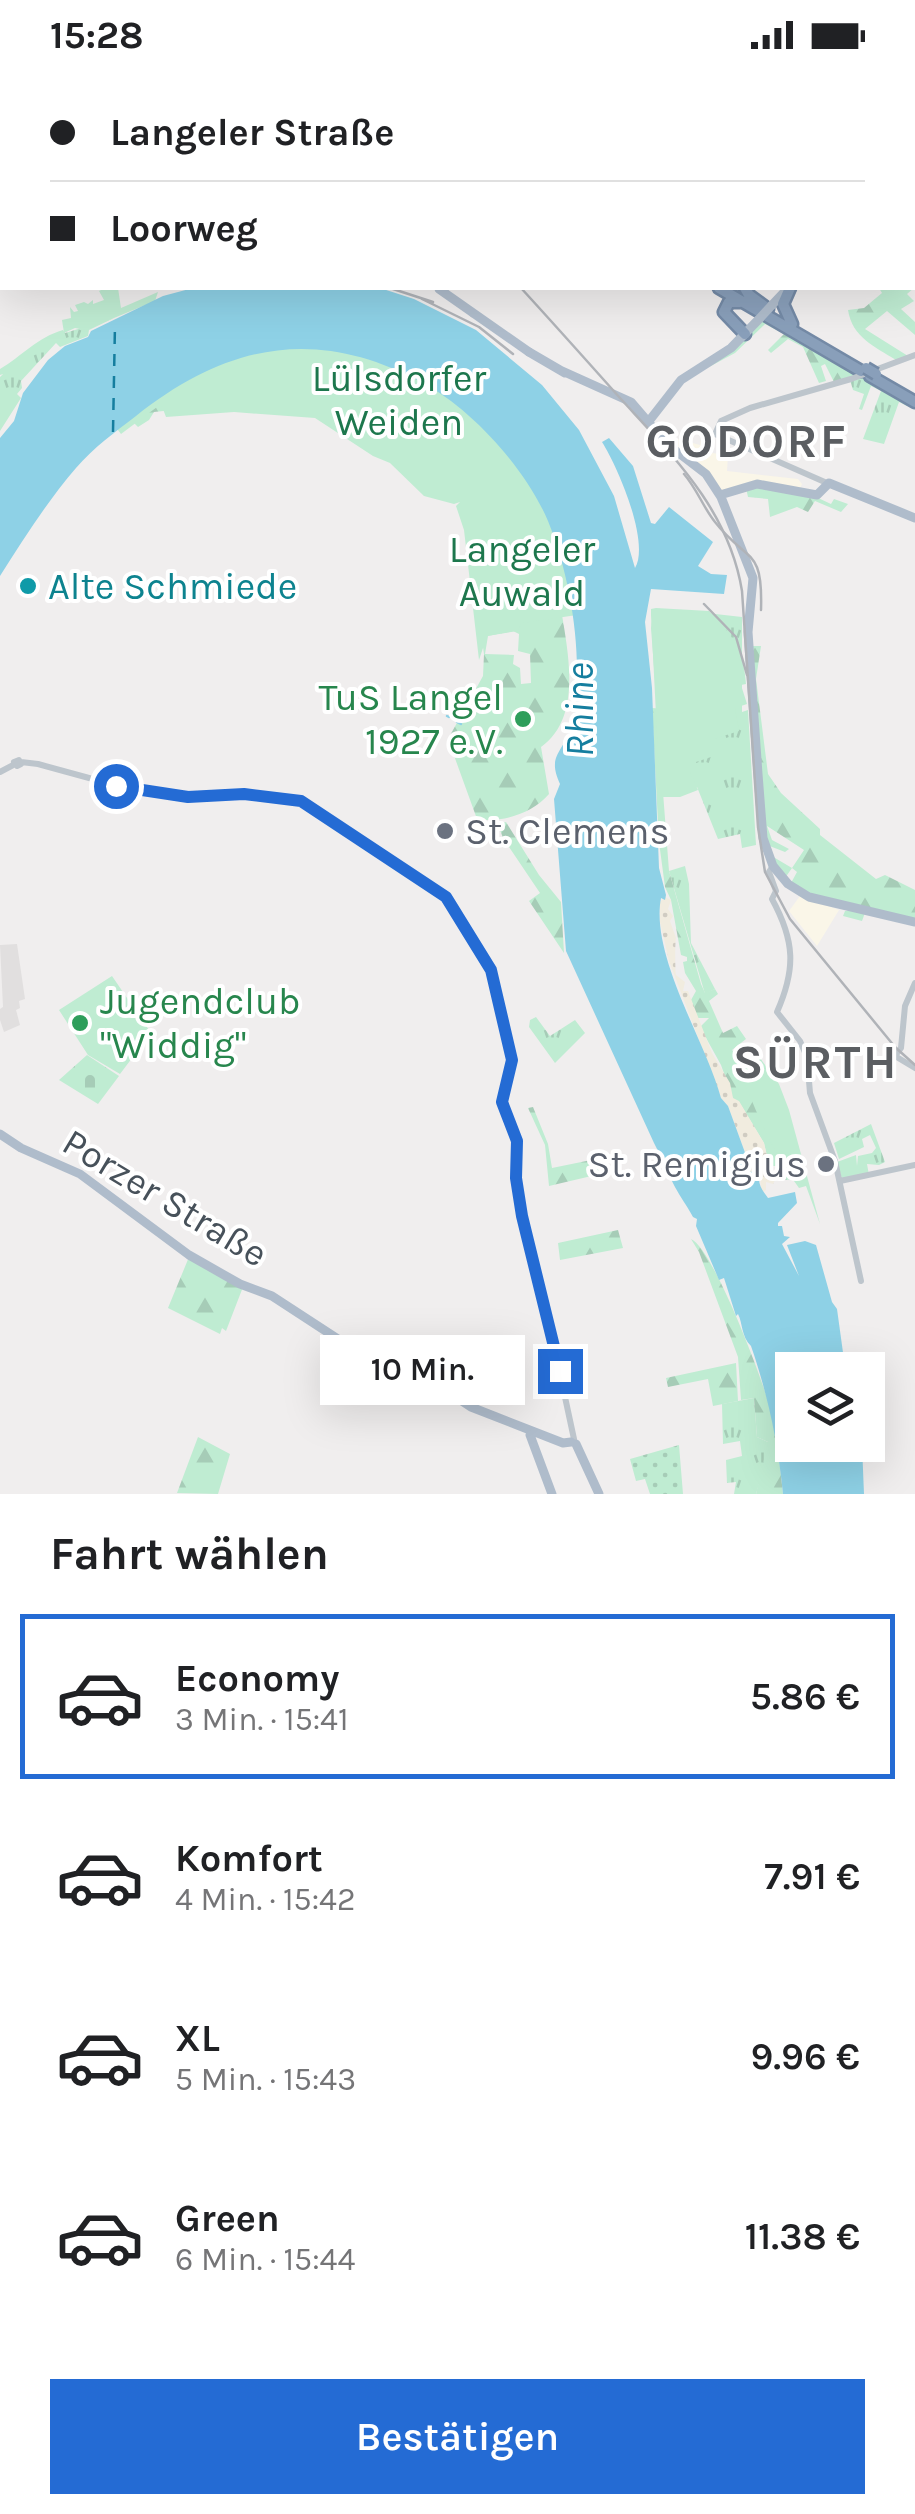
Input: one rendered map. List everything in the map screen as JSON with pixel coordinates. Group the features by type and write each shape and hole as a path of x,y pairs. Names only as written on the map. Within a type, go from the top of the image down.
{"highway":[{"path":"719,290 725,316 739,333"},
{"path":"722,290 794,327 915,399"},
{"path":"736,290 780,295"},
{"path":"747,290 754,299 780,295"},
{"path":"780,295 794,327"},
{"path":"780,295 794,327"},
{"path":"739,333 724,308 732,301 748,304"},
{"path":"739,333 757,321"}],"main road":[{"path":"441,290 528,352 621,397 725,494"},
{"path":"757,321 780,295"},
{"path":"651,421 693,367 739,333"},
{"path":"725,494 757,484 814,495 828,483 915,518"},
{"path":"725,494 726,510 753,578 748,627 759,791 763,838 773,866 788,884 809,897 915,922"},
{"name":"Porzer Straße","path":"0,1134 88,1179 214,1270 272,1296 345,1343 406,1364 471,1408 563,1443 574,1442"},
{"path":"532,1431 530,1435 552,1494"},
{"path":"574,1442 599,1494"}],"street":[{"path":"828,483 714,433 723,420 766,402 915,355"},
{"path":"0,772 18,763 38,764 117,785 188,797 236,794 304,802 446,897 488,962 512,1056 502,1102 517,1141 516,1178 522,1216 574,1442"},
{"path":"773,866 768,870 776,891 772,898 781,915 792,960 788,987 777,1012 807,1055 810,1095 840,1181 861,1281"},
{"path":"915,983 903,1014 896,1059 915,1068"},
{"path":"840,1181 915,1165"}],"shaded area":[{"path":"674,438 700,445 701,439 706,441 704,452 728,455 727,471 798,479 802,484 799,490 721,492 672,445"},
{"path":"800,896 839,910 817,946 789,911"},
{"path":"17,944 25,999 19,1001 20,1008 16,1010 20,1025 4,1032 0,1020 0,945"}],"green space":[{"path":"118,290 121,308 158,292 155,301 85,330 75,328 64,333 62,320 71,318 70,307 74,312 78,311 75,305 104,300 99,291"},
{"path":"880,290 912,290 907,294 914,301 901,309 915,322 915,335 887,311 865,329 908,356 896,360 859,334 848,310 864,308 882,293"},
{"name":"Lülsdorfer Weiden","path":"309,313 529,440 577,615 522,623 517,631 487,636 479,660 464,530 456,506 460,502 424,496 390,463 315,418 234,412 166,417 161,404 121,434 88,391"},
{"path":"114,318 89,330 88,336 60,347 56,343 21,381 22,388 17,394 21,398 0,431 0,369 54,333"},
{"path":"764,318 861,374 834,382 825,364 821,366 826,381 819,383 803,347 788,339 771,353 768,350 784,334 765,324 735,353 709,367"},
{"name":"Langeler Auwald","path":"367,366 562,615 569,686 562,720 541,747 549,794 542,801 516,816 477,819 448,739 483,676 484,654 462,506 445,477 315,414 201,407 154,412 138,427 134,423 167,399","holes":["513,631 519,634 518,651 530,654 531,683 521,684 520,668 513,664 514,655 485,654 488,636"]},
{"path":"865,375 909,402 907,406 899,402 884,444 863,439 881,391 871,386 862,410 859,409 864,394 853,390 850,380"},
{"path":"754,486 816,497 831,504 834,499 848,504 841,512 815,501 808,512 797,507 770,517 768,499 748,497 746,488"},
{"path":"651,609 709,611 735,644 745,672 746,684 741,685 747,704 735,708 739,731 714,739 714,756 687,765 698,790 680,797 660,794 651,615"},
{"path":"680,610 742,617 742,712 748,710 756,845 742,848 740,834 718,839 697,787 680,796 657,708 651,628 652,620"},
{"path":"752,646 761,646 756,679 768,774 781,793 820,829 820,835 876,879 885,875 915,890 915,920 866,910 862,921 843,916 845,911 863,910 819,898 791,883 797,872 792,868 804,850 767,826 772,840 789,849 785,852 767,845"},
{"path":"652,708 708,712 662,779 669,871 701,984 705,993 715,989 718,994 709,1001 723,1033 737,1026 746,1039 732,1050 797,1179 784,1180 778,1166 769,1166 764,1143 739,1102 733,1099 721,1065 700,1027 709,1018 697,1018 691,1000 696,991 685,973 683,962 687,957 681,955 665,887"},
{"path":"506,822 561,902 564,953 529,901 540,893 503,838 498,824"},
{"path":"770,855 792,868 785,878"},
{"path":"685,866 691,943 715,989 705,994 669,871"},
{"path":"112,976 151,1033 120,1074 88,1055 59,1010"},
{"path":"536,1017 550,1036 575,1020 585,1033 555,1063 529,1027 530,1020"},
{"path":"749,1043 779,1084 820,1224 806,1186 799,1188 769,1138 732,1051"},
{"path":"87,1055 119,1076 98,1104 59,1080"},
{"path":"533,1107 548,1144 552,1168 596,1159 600,1174 549,1186 545,1145 528,1108"},
{"path":"871,1124 885,1162 867,1164 869,1175 842,1179 837,1162 856,1155 857,1166 858,1156 876,1148 870,1135 862,1139 864,1147 839,1159 834,1143"},
{"path":"618,1230 623,1248 560,1260 558,1243"},
{"path":"691,1239 712,1265 758,1371 772,1418 775,1462 779,1462 783,1494 756,1494 768,1442 757,1437 754,1398 741,1400 738,1357"},
{"path":"189,1257 243,1287 226,1331 222,1328 220,1334 168,1308"},
{"path":"736,1363 738,1401 713,1406 708,1379 668,1387 666,1378"},
{"path":"754,1398 757,1437 768,1442 769,1449 756,1494 734,1494 736,1482 727,1483 726,1460 742,1456 740,1441 723,1444 722,1404"},
{"path":"198,1437 230,1454 218,1494 177,1493"},
{"path":"679,1445 683,1494 650,1494 645,1479 636,1481 630,1459"}],"sand":[{"path":"665,897 671,900 668,909 676,938 676,975 685,982 683,991 688,991 712,1053 730,1083 733,1098 739,1101 764,1143 770,1168 777,1176 773,1184 766,1182 766,1190 761,1193 760,1171 749,1172 728,1106 721,1098 669,961 660,922 660,902"}],"water":[{"name":"Rhine","path":"186,290 386,290 414,299 476,330 542,385 579,430 614,496 635,568 639,557 636,524 624,487 602,442 609,438 633,466 651,523 655,524 669,507 713,542 698,566 711,574 727,575 724,594 651,589 645,622 652,688 659,868 666,895 665,900 661,898 660,921 671,972 721,1098 728,1106 749,1172 761,1171 760,1183 768,1198 795,1192 797,1203 778,1223 784,1236 790,1237 782,1244 799,1276 787,1245 805,1241 816,1245 837,1309 843,1352 775,1352 775,1438 751,1346 724,1278 719,1280 696,1226 697,1219 672,1181 667,1159 663,1161 654,1143 566,951 554,799 560,784 555,761 571,729 576,707 573,613 548,521 526,481 478,424 423,383 347,354 310,349 275,351 240,358 205,372 170,391 97,447 55,495 0,576 0,438 14,421 23,393 48,360 65,346 88,337 91,331 163,296"},
{"path":"778,1462 863,1462 864,1494 783,1494"}],"waterway":[{"path":"457,722 461,724"}],"ferry route":[{"path":"113,432 115,324"}],"tram line":[{"path":"523,290 678,463 725,535 742,591 758,827 765,872 790,919 895,1047 915,1065"}],"railway":[{"path":"396,290 433,302"},
{"path":"446,290 472,316"},
{"path":"422,299 479,327 513,354"},
{"path":"684,474 715,522 756,565 761,610"},
{"path":"704,604 736,637 747,675"}],"place":[{"name":"Alte Schmiede","path":"28,586"},
{"name":"TuS Langel 1927 e.V.","path":"523,719"},
{"name":"St. Clemens","path":"445,831"},
{"name":"Jugendclub \"Widdig\"","path":"80,1023"},
{"name":"St. Remigius","path":"826,1164"}],"district":[{"name":"GODORF","path":"747,441"},
{"name":"SÜRTH","path":"816,1062"}],"route":[{"path":"116,786 188,797 244,794 301,801 446,897 491,970 512,1060 502,1102 517,1141 516,1178 522,1216 560,1371"}]}
